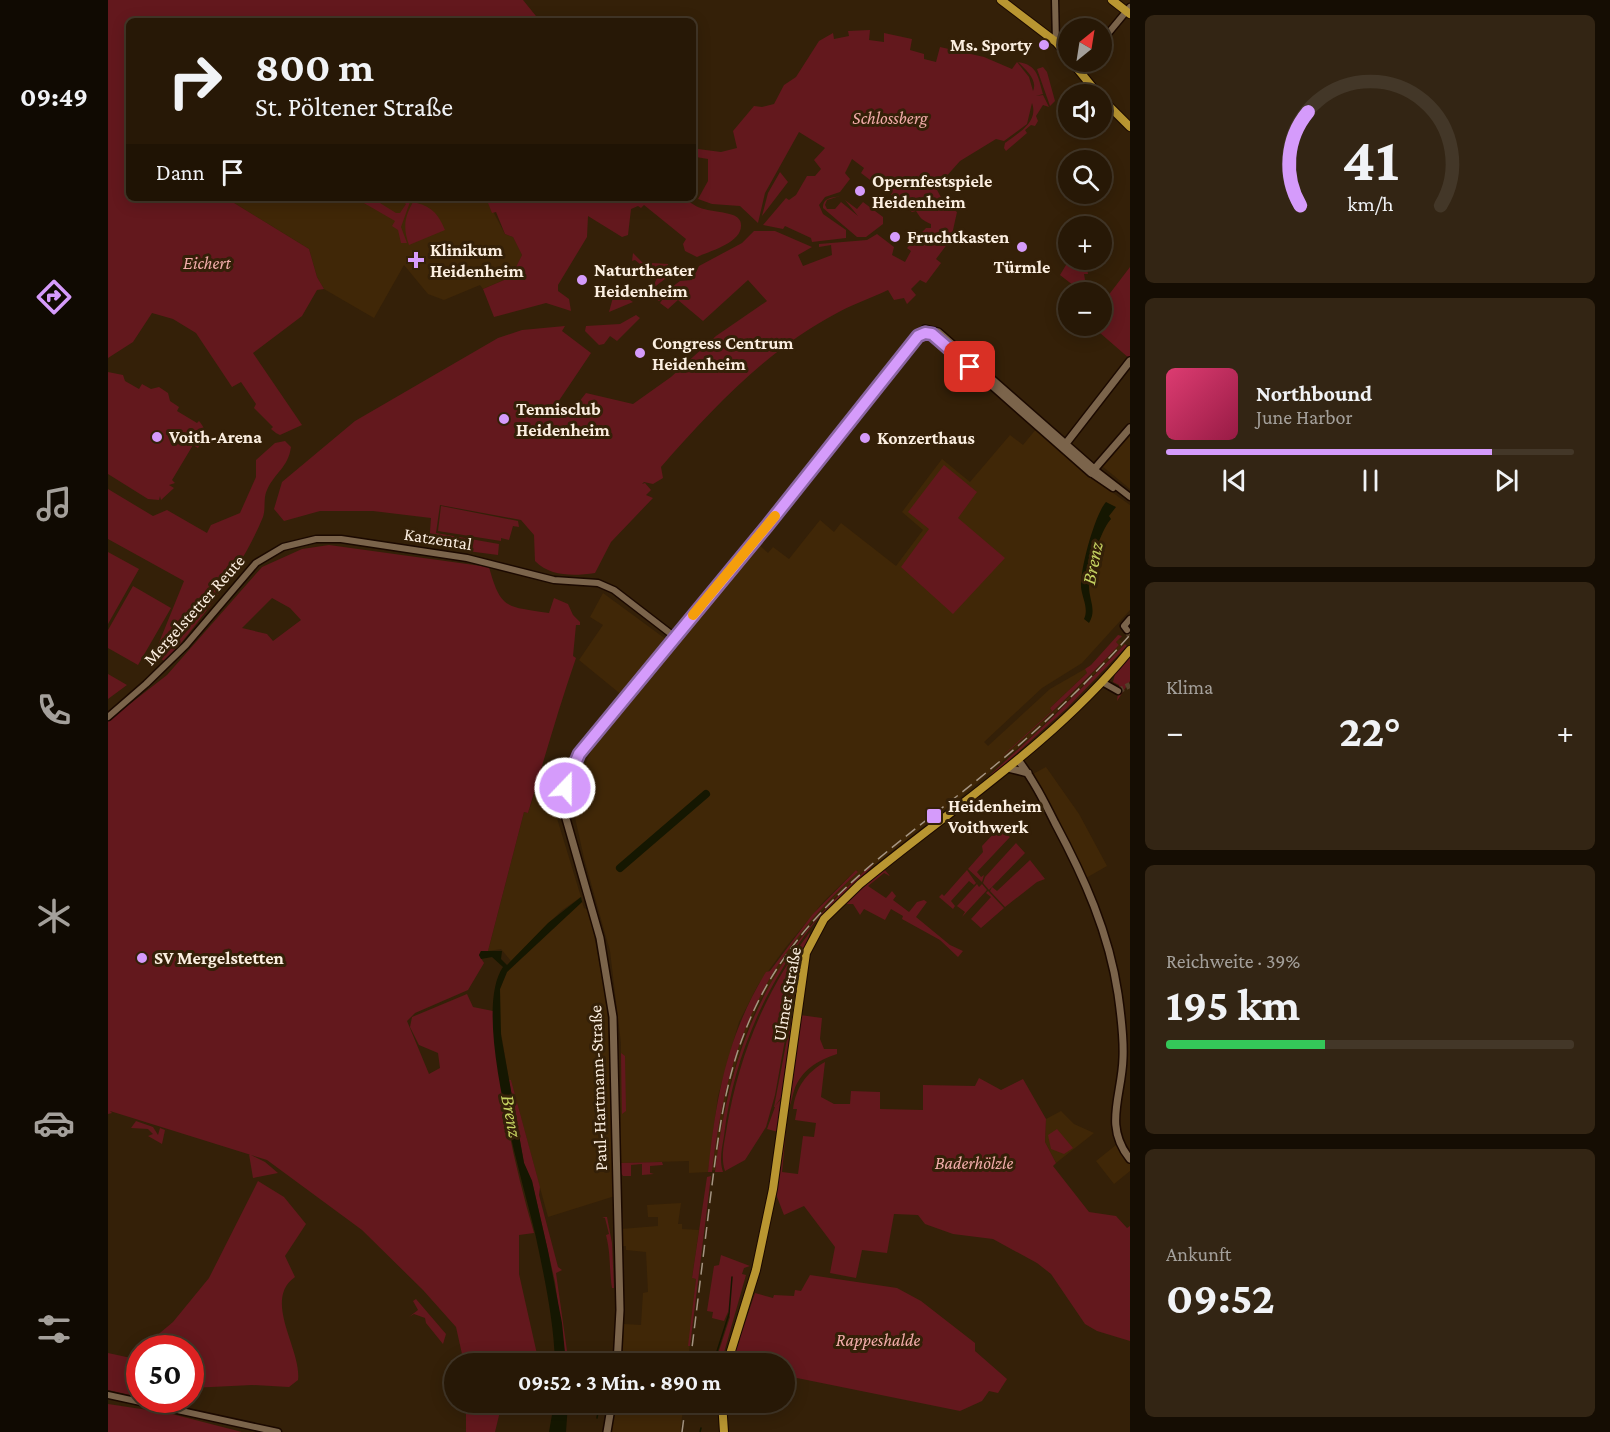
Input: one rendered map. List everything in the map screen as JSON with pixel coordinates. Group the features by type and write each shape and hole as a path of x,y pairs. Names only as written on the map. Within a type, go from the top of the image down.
{"main road":[{"path":"1001,0 1058,44"},
{"path":"1112,0 1128,11"},
{"path":"1080,72 1090,84"},
{"path":"1112,109 1130,127"},
{"name":"Paul-Hartmann-Straße","path":"618,1353 620,1318 613,1017 600,938 563,813 566,783 579,754 923,331 938,332 1064,446"},
{"path":"1130,361 1064,446 1093,471 1130,428"},
{"name":"Ulmer Straße","path":"730,1353 756,1268 774,1184 802,969 816,932 832,910 860,884 1008,768 1102,682 1130,650"},
{"path":"1018,759 1028,773 1081,873 1108,947 1118,993 1123,1055 1116,1133 1121,1148 1130,1159"},
{"path":"1008,768 1028,773"},
{"path":"607,1432 610,1413"},
{"path":"723,1413 724,1432"}],"street":[{"path":"1055,0 1056,42"},
{"path":"1112,29 1128,11"},
{"path":"1093,471 1130,497"},
{"name":"Katzental","path":"277,550 307,540 337,538 488,562 554,580 595,582 614,590 675,637"},
{"name":"Mergelstetter Reute","path":"108,717 186,645 246,572 277,550"},
{"path":"1125,628 1130,619"},
{"path":"1102,682 1118,691"},
{"path":"108,1395 278,1432"}],"shaded area":[{"name":"Klinikum Heidenheim","path":"231,201 488,201 505,234 513,237 522,255 511,277 483,289 480,285 444,300 428,294 404,265 374,318 324,289 317,277 309,249"},
{"path":"1037,428 1092,478 1130,505 1130,610 1082,663 1042,688 984,742 988,746 1050,689 1085,669 1087,673 1050,708 1052,711 1000,759 1090,676 1119,645 1116,642 1119,639 1125,644 1033,735 963,795 855,880 827,905 802,934 759,1002 742,1043 727,1094 715,1170 712,1170 722,1098 740,1036 751,1012 773,971 803,928 858,871 856,870 824,901 786,947 758,985 739,1022 718,1096 708,1172 689,1173 689,1161 620,1163 621,1043 610,951 574,813 576,784 593,747 758,544 768,553 773,547 789,559 820,520 834,532 841,523 896,566 923,530 902,512 942,459 970,482 1010,435 1023,445"},
{"path":"1130,431 1130,489 1102,466"},
{"path":"603,593 667,640 623,696 579,660 603,625 590,617"},
{"path":"1046,767 1079,814 1107,866 1086,878 1033,774"},
{"path":"541,774 558,788 556,815 581,897 561,911 511,961 501,949 488,951 524,812 528,813"},
{"path":"582,902 584,908 589,910 607,1001 615,1196 548,1217 509,1080 500,1026 500,989 507,972"},
{"path":"1061,1111 1074,1124 1094,1133 1056,1163 1045,1142 1046,1119"},
{"path":"1116,1145 1130,1163 1130,1171 1114,1184 1096,1161"},
{"path":"681,1203 678,1224 682,1224 682,1229 699,1230 692,1278 696,1279 689,1353 622,1353 624,1324 641,1325 643,1293 648,1292 646,1252 626,1250 626,1246 621,1246 621,1229 658,1226 658,1217 648,1217 647,1205"},
{"path":"614,1413 683,1413 680,1432 611,1432"}],"green space":[{"name":"Eichert","path":"108,0 523,0 538,18 126,18 126,201 231,201 309,249 317,277 324,289 317,290 302,316 253,353 302,425 280,435 271,429 273,427 254,408 256,404 241,382 232,387 196,333 173,319 152,313 133,342 108,358"},
{"name":"Schlossberg","path":"870,30 869,40 884,42 884,33 912,39 910,50 924,54 924,59 936,62 940,47 984,57 1012,69 1017,62 1029,77 1033,91 1033,79 1018,62 1030,66 1038,77 1043,94 1036,96 1043,95 1049,107 1043,105 1036,116 1038,121 1035,126 1031,125 1025,130 1027,133 1006,151 1005,143 1021,131 1030,121 1033,116 1032,103 1027,124 1004,141 996,139 960,161 936,188 944,203 957,212 951,239 936,259 941,263 926,283 920,280 911,289 916,295 907,304 904,298 894,300 888,290 856,304 812,328 764,362 721,402 661,467 663,478 653,484 644,482 642,484 645,483 651,490 646,495 653,498 611,542 595,573 579,575 555,573 541,566 535,561 534,535 521,520 440,505 436,533 499,544 498,555 429,546 431,518 373,511 320,511 284,521 274,509 282,482 355,421 498,338 522,330 565,326 562,331 591,353 554,408 567,417 586,393 633,404 671,377 716,336 767,301 748,280 703,321 678,300 668,309 660,303 665,296 659,301 656,299 680,281 692,280 699,266 742,243 754,231 775,231 812,247 798,255 803,266 832,255 831,245 819,247 819,244 867,240 877,234 894,247 892,255 905,262 911,251 907,248 926,228 931,228 931,224 888,192 888,186 878,186 861,173 864,168 852,159 845,173 850,179 840,192 825,197 819,205 823,214 846,230 846,238 812,242 811,238 785,226 783,229 763,225 786,198 789,200 796,195 807,176 815,176 821,169 814,160 825,148 799,132 765,193 758,223 740,206 712,204 698,199 708,181 708,159 696,157 698,149 721,152 737,148 733,131 754,106 774,104 784,85 796,77 819,41 833,33 834,39 849,36 848,31"},
{"path":"1043,67 1047,72 1055,101 1050,106 1037,69"},
{"path":"780,172 788,182 762,216 768,193"},
{"path":"840,196 827,200 825,205 827,209 835,209 841,202 858,216 845,200 857,209 863,202 883,217 883,224 866,237 857,237 823,208 826,200"},
{"path":"360,201 377,201 396,213 400,213 406,204 402,201 410,202 401,227 407,243 401,243 398,230 392,226 395,221"},
{"path":"487,201 689,201 702,208 735,216 740,220 741,225 740,231 731,241 697,257 685,251 683,244 686,239 644,205 641,208 638,206 631,209 628,235 622,237 588,216 587,237 558,285 558,291 569,299 571,311 546,303 494,317 483,289 511,277 522,255 513,237 505,234 496,212 492,213"},
{"path":"413,202 433,211 445,230 409,245 405,223"},
{"path":"633,253 648,268 652,263 668,264 670,275 652,289 657,278 635,260 632,261"},
{"path":"1130,267 1130,359 1104,336 1112,336 1112,291"},
{"path":"1063,270 1087,270 1088,274 1084,274 1083,282 1069,282 1060,275"},
{"path":"615,290 633,302 609,312"},
{"path":"636,315 640,318 617,341 610,336 604,344 599,345 585,331 586,326 620,324"},
{"name":"Voith-Arena","path":"108,372 123,375 125,381 139,389 142,384 151,389 159,387 168,393 170,401 179,407 177,411 197,423 199,421 204,428 205,441 202,440 198,448 193,445 172,480 175,483 169,485 174,488 161,500 160,496 159,500 148,499 108,474"},
{"path":"285,441 291,447 287,460 267,490 263,517 244,556 220,593 166,662 154,655 184,581 108,539 108,489 153,516 167,510 207,533 211,525 240,513 256,477 256,460 275,443"},
{"path":"944,465 977,492 958,518 1005,558 953,614 901,567 929,529 908,512"},
{"path":"441,506 518,521 519,527 513,526 509,540 501,538 501,541 438,531"},
{"path":"329,545 489,567 497,591 507,604 549,613 554,598 568,604 573,615 580,622 580,625 576,625 573,656 576,658 528,813 524,812 488,951 481,951 479,955 484,963 468,990 415,1013 407,1021 429,1074 440,1068 438,1053 419,1045 410,1027 412,1017 467,994 473,1007 493,1011 498,1067 507,1123 534,1233 519,1235 519,1274 537,1353 462,1353 456,1327 423,1290 362,1230 267,1160 110,1111 112,1113 108,1114 108,721 167,675 262,567 302,549","holes":["272,598 290,608 301,620 273,641 267,634 242,628"]},
{"path":"108,552 139,569 108,624"},
{"path":"133,586 171,608 138,665 108,648 108,630"},
{"path":"1118,635 1122,636 1116,642 1119,645 1105,660 1046,718 999,759 1052,711 1050,708 1087,673 1085,669"},
{"path":"1125,644 1127,646 1067,708 989,776 1052,718"},
{"path":"1130,654 1130,681 1117,701 1119,685 1113,682 1115,674"},
{"path":"108,674 127,685 108,699"},
{"path":"999,828 1010,837 977,872 981,877 984,875 982,882 968,869 983,852 982,846"},
{"path":"1016,843 1025,853 989,890 983,883 985,877"},
{"path":"1030,860 1045,879 1037,882 1005,907 990,891 992,887 997,891"},
{"path":"873,864 815,922 781,970 767,996 754,1023 735,1078 722,1150 723,1172 715,1172 722,1124 732,1080 745,1039 761,1001 782,965 807,930 837,897"},
{"path":"884,869 890,876 884,873 868,886 886,898 892,891 896,896 893,900 909,912 917,902 924,900 927,902 916,917 950,945 963,951 958,957 940,940 902,919 903,916 891,909 885,920 864,909 860,915 853,904 844,904"},
{"path":"856,870 858,872 825,905 797,938 774,972 755,1007 739,1044 719,1126 712,1172 708,1172 715,1118 725,1068 753,996 766,972 770,971 812,915"},
{"path":"967,870 976,883 974,885 969,881 951,901 955,906 953,909 939,897 942,894 944,896"},
{"path":"977,884 979,887 982,884 987,890 962,917 965,912 957,906"},
{"path":"988,891 1004,908 981,928 971,919 991,897 986,893"},
{"path":"810,932 790,1012 775,1095 766,1127 745,1160 725,1171 723,1154 727,1126 747,1048 756,1024 780,976"},
{"path":"794,1010 783,1095 775,1106 783,1097 778,1132 767,1129 775,1107 774,1107 791,1018"},
{"path":"800,1015 822,1018 820,1039 824,1049 837,1049 837,1054 817,1063 805,1072 797,1084 788,1109"},
{"path":"621,1053 625,1056 626,1111 622,1114"},
{"name":"Baderhölzle","path":"825,1062 821,1097 834,1104 850,1104 851,1091 880,1092 880,1109 923,1110 923,1085 975,1086 979,1078 1001,1090 1023,1079 1046,1119 1045,1142 1056,1163 1053,1166 1089,1212 1116,1216 1127,1228 1130,1226 1130,1341 1097,1331 1085,1324 1051,1274 1037,1263 993,1239 953,1234 925,1224 918,1215 894,1214 887,1253 862,1250 856,1278 830,1273 835,1247 804,1206 784,1215 774,1189 788,1110 782,1172 798,1174 803,1136 814,1137 816,1123 795,1120 797,1109 793,1109 803,1081"},
{"path":"509,1080 511,1080 540,1187 539,1195 558,1267 562,1270 556,1273 567,1351 587,1353 565,1353 555,1282 532,1181 524,1163"},
{"path":"136,1121 153,1127 158,1135 160,1128 165,1130 162,1144 148,1136 153,1134 148,1129 131,1128"},
{"path":"1057,1129 1073,1148 1064,1154 1051,1149 1048,1135"},
{"path":"249,1154 265,1162 278,1173 253,1178"},
{"path":"662,1162 663,1165 650,1166 650,1173 654,1174 642,1175 642,1164 631,1165 631,1176 623,1176 621,1173 620,1163"},
{"path":"711,1176 690,1346 688,1346 696,1279 692,1278 707,1177"},
{"path":"258,1181 284,1197 306,1224 285,1256 295,1277 286,1287 282,1299 286,1326 298,1368 298,1380 289,1387 252,1385 204,1387 204,1335 158,1335 173,1322 209,1278"},
{"path":"602,1217 607,1217 612,1243 614,1288 612,1288 606,1235 609,1234 605,1218"},
{"path":"721,1255 750,1266 744,1268 742,1274 746,1275 724,1353 718,1353 730,1317 728,1312 724,1321 712,1318 713,1312 707,1311 714,1266 719,1265"},
{"name":"Rappeshalde","path":"810,1275 897,1288 921,1301 975,1343 975,1351 1007,1379 998,1393 989,1391 982,1401 960,1411 797,1378 795,1380 795,1353 735,1353 755,1293 773,1298 774,1295 794,1296 795,1290 801,1291"},
{"path":"416,1299 446,1334 443,1344 426,1323 425,1318 414,1314 409,1317 418,1310 413,1301"},
{"path":"108,1353 126,1357 126,1394 108,1390"},
{"path":"108,1404 126,1407 126,1413 168,1413 242,1432 108,1432"},
{"path":"466,1413 500,1413 495,1432 466,1432"}],"water":[{"path":"1106,502 1116,507 1109,516 1111,519 1099,541 1093,560 1089,586 1092,614 1089,623 1084,619 1086,611 1081,579 1093,529"},
{"path":"581,897 582,902 507,972 500,989 501,1035 524,1163 532,1181 548,1251 562,1323 565,1353 554,1353 545,1282 502,1096 493,1020 495,989 503,967 492,957 481,959 479,955 481,951 502,951 501,959 507,965 548,923"},
{"path":"552,1413 567,1413 566,1432 549,1432"}],"waterway":[{"name":"Brenz","path":"620,868 706,794"},
{"path":"717,1353 729,1314 732,1277"},
{"path":"597,1418 598,1413"},
{"path":"700,1432 701,1428"}],"tunnel":[{"path":"1127,630 1130,636"},
{"path":"1118,691 1130,685"}],"railway":[{"path":"691,1353 723,1112 737,1053 764,990 789,951 818,916 850,884 1030,736 1130,635"},
{"path":"682,1432 685,1413"}],"slow traffic":[{"path":"693,615 775,516"}],"place":[{"name":"Ms. Sporty","path":"1044,45"},
{"name":"Opernfestspiele Heidenheim","path":"860,191"},
{"name":"Fruchtkasten","path":"895,237"},
{"name":"Türmle","path":"1022,247"},
{"name":"Klinikum Heidenheim","path":"416,260"},
{"name":"Naturtheater Heidenheim","path":"582,280"},
{"name":"Congress Centrum Heidenheim","path":"640,353"},
{"name":"Tennisclub Heidenheim","path":"504,419"},
{"name":"Voith-Arena","path":"157,437"},
{"name":"Konzerthaus","path":"865,438"},
{"name":"Heidenheim Voithwerk","path":"934,816"},
{"name":"SV Mergelstetten","path":"142,958"}],"route":[{"path":"565,788 579,754 767,526 918,336 921,333 936,336 970,367"}]}
